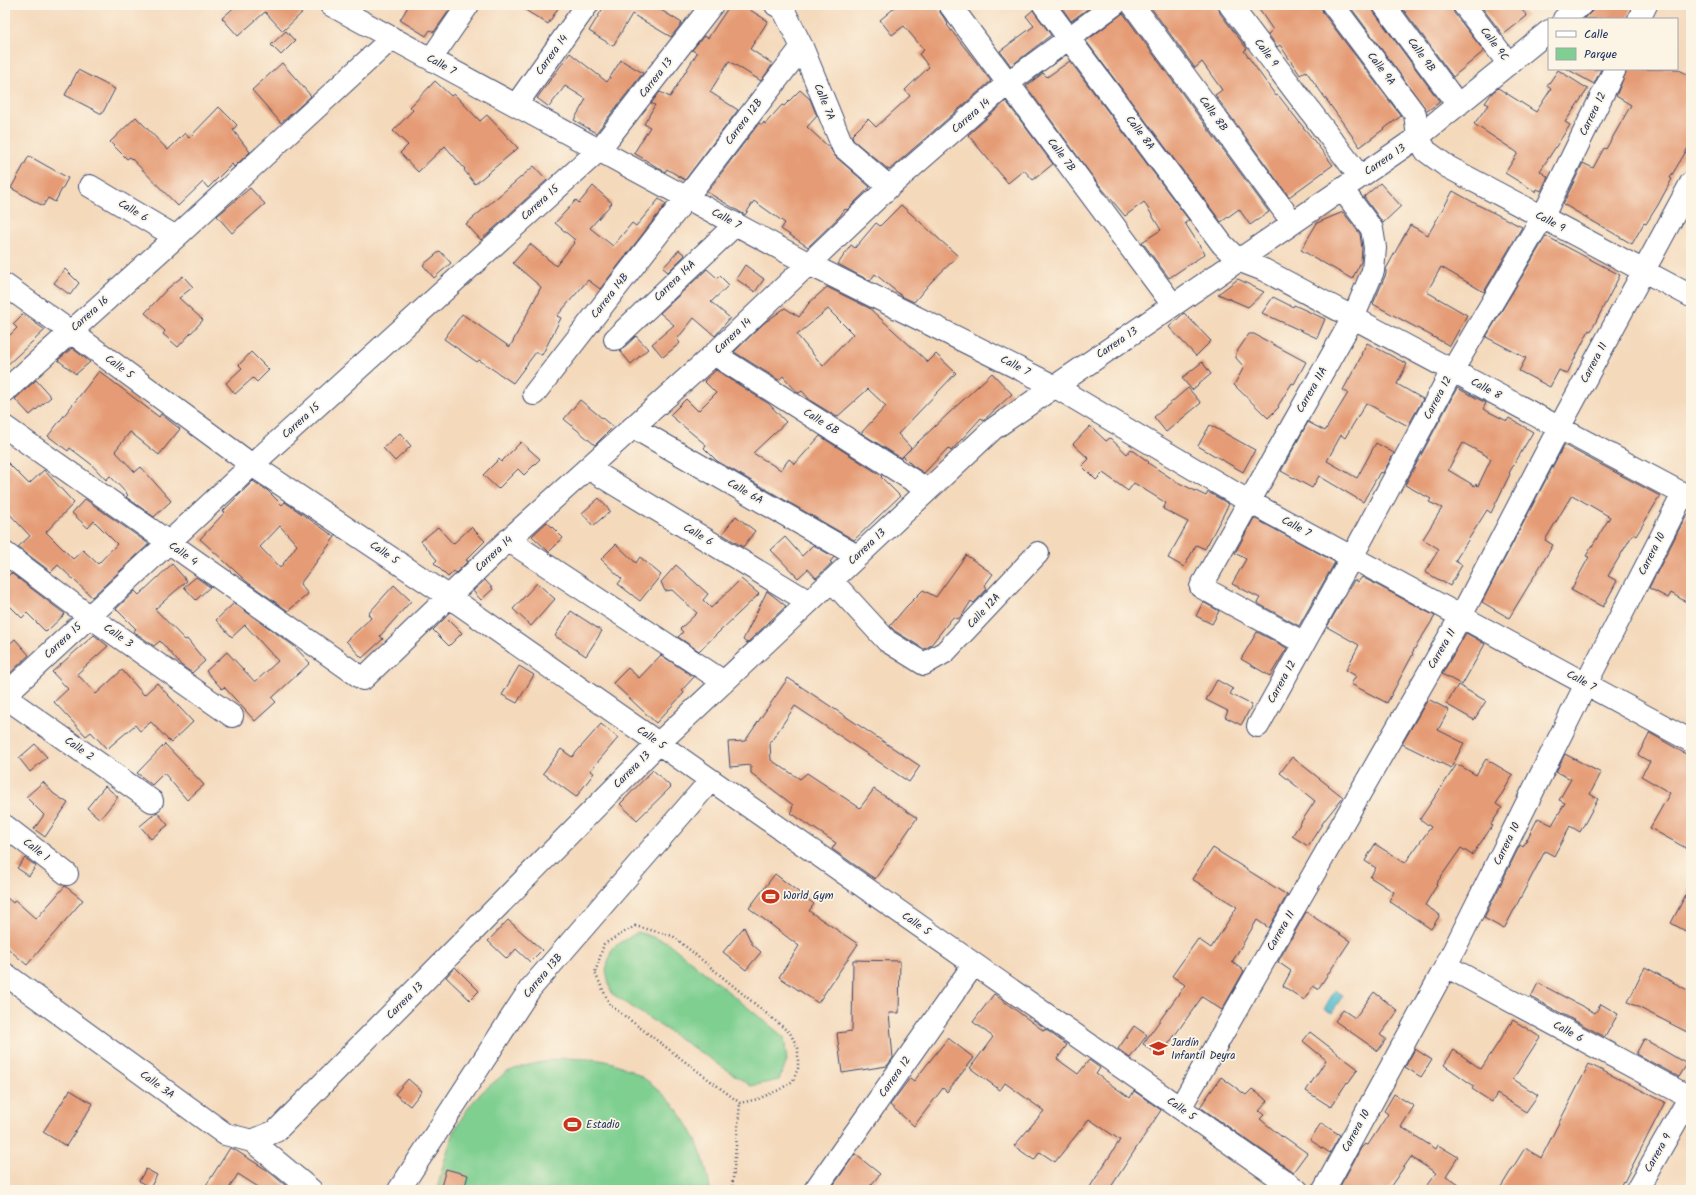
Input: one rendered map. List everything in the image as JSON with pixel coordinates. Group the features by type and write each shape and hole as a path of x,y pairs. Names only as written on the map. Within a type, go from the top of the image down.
{"street":[{"name":"Calle 7","path":"333,5 809,264 1054,386 1248,501 1691,741"},
{"path":"431,59 468,5"},
{"name":"Carrera 14","path":"516,105 587,5"},
{"name":"Carrera 13","path":"599,150 712,5"},
{"name":"Calle 7A","path":"776,5 782,9 802,47 843,147 889,187"},
{"name":"Calle 7B","path":"950,5 1173,305"},
{"name":"Calle 8A","path":"1044,5 1222,244 1238,260"},
{"name":"Carrera 14","path":"363,679 448,596 714,354 889,187 1008,83 1114,5"},
{"name":"Calle 8B","path":"1133,5 1293,223"},
{"name":"Calle 9","path":"1230,5 1351,183"},
{"name":"Calle 9A","path":"1333,5 1415,114 1418,137"},
{"name":"Calle 9B","path":"1384,5 1458,105"},
{"name":"Calle 9C","path":"1464,5 1509,64"},
{"path":"1640,18 1646,5"},
{"name":"Carrera 13","path":"252,1141 276,1130 659,744 993,429 1418,137 1548,32"},
{"name":"Carrera 16","path":"5,391 176,237 392,38"},
{"name":"Carrera 12B","path":"687,197 802,47"},
{"name":"Carrera 12","path":"1258,726 1352,557 1452,371 1542,218 1615,70"},
{"name":"Calle 9","path":"1418,137 1426,151 1448,167 1691,296"},
{"name":"Carrera 15","path":"5,696 252,465 599,150"},
{"name":"Carrera 11A","path":"1304,643 1201,587 1248,501 1353,318 1373,271 1375,248 1372,229 1351,183"},
{"name":"Carrera 11","path":"1180,1108 1461,616 1559,428 1691,183"},
{"name":"Calle 6","path":"90,186 176,237"},
{"name":"Carrera 14B","path":"534,394 687,197"},
{"name":"Carrera 14A","path":"615,339 736,224"},
{"name":"Calle 8","path":"1238,260 1264,270 1687,496"},
{"name":"Calle 5","path":"5,286 71,332 252,465 448,596 1296,1190"},
{"name":"Calle 6B","path":"714,354 928,490"},
{"name":"Calle 4","path":"5,427 168,544 363,679"},
{"name":"Calle 6A","path":"633,428 857,556"},
{"name":"Calle 6","path":"588,468 809,602"},
{"name":"Carrera 10","path":"1324,1190 1446,966 1586,684 1687,496"},
{"path":"508,540 724,682"},
{"name":"Calle 3","path":"5,553 89,616 232,716"},
{"name":"Calle 12A","path":"832,580 887,641 924,664 945,652 1038,553"},
{"name":"Calle 2","path":"5,696 152,801"},
{"name":"Carrera 13B","path":"399,1190 530,989 711,780"},
{"name":"Calle 1","path":"5,826 67,874"},
{"name":"Carrera 12","path":"815,1190 974,964"},
{"name":"Calle 6","path":"1446,966 1691,1097"},
{"name":"Calle 3A","path":"5,974 225,1134 252,1141 311,1190"},
{"name":"Carrera 9","path":"1637,1190 1691,1097"}],"path":[{"path":"635,926 673,936 790,1033 798,1048 798,1068 793,1081 779,1090 758,1099 740,1102 610,1005 595,973 604,944 635,926"},
{"path":"732,1190 740,1102"}],"green space":[{"path":"638,932 667,942 784,1037 787,1061 779,1080 751,1086 611,993 606,970 612,948"},
{"name":"Estadio","path":"564,1058 595,1059 613,1063 633,1072 650,1083 666,1097 680,1113 691,1130 700,1149 710,1190 437,1190 449,1145 455,1131 470,1106 480,1094 501,1076 514,1069"}],"water":[{"path":"1335,990 1343,995 1332,1013 1324,1009"}],"building":[{"path":"237,5 310,5 283,31 265,12 238,36 222,18"},
{"path":"409,5 453,5 434,32 430,30 426,36 400,20"},
{"path":"517,5 560,5 548,24"},
{"path":"605,5 653,5 682,23 671,37 632,14 613,46 589,31"},
{"path":"730,5 742,5 768,21 750,49 773,64 761,81 729,61 710,92 738,110 685,180 667,169 665,172 634,153 650,127 644,124 655,105 651,103 660,92 670,97 697,53 692,50 704,36 708,38"},
{"path":"898,5 938,5 940,12 948,24 947,25 991,81 889,170 853,140 852,135 868,119 876,127 910,96 905,90 929,67 919,54 924,50 904,26 892,35 880,20"},
{"path":"1060,5 1093,5 1071,21"},
{"path":"1149,5 1218,5 1220,13 1247,49 1244,51 1276,96 1278,95 1333,165 1289,197 1215,95 1222,90 1202,62 1195,68"},
{"path":"1256,5 1321,5 1323,13 1401,116 1360,147 1306,71 1300,75 1280,45 1277,47 1268,34 1273,30"},
{"path":"1349,5 1372,5 1374,12 1440,102 1427,111"},
{"path":"1400,5 1452,5 1454,13 1484,51 1453,77"},
{"path":"1480,5 1518,5 1527,16 1503,35"},
{"path":"1593,5 1632,5 1627,18 1585,18 1593,10"},
{"path":"1033,10 1051,35 1011,66 1000,51 1034,26 1026,16"},
{"path":"1123,13 1269,212 1250,225 1239,209 1221,222 1086,41"},
{"path":"286,31 295,41 281,55 271,45"},
{"path":"570,53 607,82 621,60 643,73 596,133 574,120 586,99 565,86 549,107 537,98"},
{"path":"1070,61 1189,220 1185,223 1205,254 1169,278 1142,242 1161,230 1144,202 1125,216 1095,180 1026,86 1043,73 1047,77"},
{"path":"282,63 311,96 281,123 252,90"},
{"path":"78,70 115,89 102,114 65,95"},
{"path":"1558,70 1588,89 1565,122 1570,125 1540,171 1548,177 1541,191 1537,189 1536,192 1505,173 1518,153 1474,124 1488,105 1485,103 1492,93 1498,88 1536,112 1551,89 1547,86"},
{"path":"1569,70 1601,70 1594,84"},
{"path":"1627,70 1678,70 1691,76 1691,143 1670,178 1672,179 1658,205 1646,224 1644,223 1632,244 1563,204 1583,163 1593,168 1604,148 1606,149 1631,105 1616,96"},
{"path":"435,81 451,96 454,94 480,121 487,115 518,148 475,184 464,170 465,169 445,146 418,172 400,153 408,145 393,131 413,110 410,107"},
{"path":"800,90 810,99 817,116 807,127 830,148 835,156 870,187 847,210 845,209 840,216 808,247 781,229 785,223 754,201 745,215 707,192 759,123 762,125 764,122 765,124 782,105 784,106"},
{"path":"1006,101 1053,164 1033,180 1024,170 1008,183 968,135"},
{"path":"219,107 237,125 233,130 250,152 234,167 232,164 208,188 203,182 178,206 130,157 127,159 110,142 136,117 168,150 185,133 189,138"},
{"path":"29,156 68,178 55,202 48,198 43,206 11,188"},
{"path":"534,166 547,180 481,240 466,224"},
{"path":"1380,183 1401,206 1383,223 1364,197"},
{"path":"593,186 612,203 590,228 613,246 632,223 636,226 659,199 666,204 600,289 588,280 557,316 561,318 542,355 536,352 513,383 479,360 477,362 444,339 462,314 510,347 541,287 513,263 530,244 556,266 575,240 555,223 576,200 579,203"},
{"path":"250,188 265,204 232,233 217,216"},
{"path":"1453,191 1522,227 1484,292 1441,267 1427,292 1467,315 1450,346 1373,304 1386,274 1386,269 1410,225 1428,235"},
{"path":"901,205 958,256 931,282 914,302 903,297 875,274 870,281 838,264 851,245 855,248 876,223 880,226"},
{"path":"1343,212 1360,234 1362,248 1361,262 1352,279 1301,250 1317,223"},
{"path":"1546,236 1620,275 1591,331 1589,330 1567,374 1559,370 1550,387 1519,371 1526,358 1486,337"},
{"path":"679,250 685,255 668,272 663,268"},
{"path":"440,251 451,263 434,278 423,265"},
{"path":"745,265 764,279 755,292 736,279"},
{"path":"65,269 79,283 70,295 54,283"},
{"path":"707,269 717,278 720,276 729,285 711,302 730,318 715,336 694,318 677,339 680,343 663,357 652,344 674,325 660,313"},
{"path":"183,276 193,287 179,298 203,320 178,347 163,334 165,331 145,313 167,289"},
{"path":"1238,279 1264,292 1248,307 1218,294"},
{"path":"827,287 869,308 928,362 936,354 956,373 898,434 911,448 901,458 861,433 886,406 868,389 837,417 811,401 802,391 799,393 797,392 783,376 779,380 734,352 764,323 785,308 799,317 809,303","holes":["828,309 853,334 823,366 797,335"]},
{"path":"1273,297 1293,307 1294,305 1325,319 1317,338 1262,313"},
{"path":"1184,313 1211,341 1196,356 1169,327"},
{"path":"23,314 45,330 5,367 5,340 17,328 13,324"},
{"path":"1249,334 1254,334 1306,362 1294,384 1292,383 1278,406 1279,407 1268,418 1234,385 1244,367 1236,358 1236,353"},
{"path":"636,336 648,349 631,364 620,351"},
{"path":"1367,343 1407,364 1397,384 1423,399 1408,426 1366,403 1345,438 1341,435 1327,461 1357,478 1376,443 1394,453 1383,473 1380,472 1363,502 1319,476 1312,488 1281,471 1308,422 1325,431 1348,393 1343,390"},
{"path":"72,348 90,362 76,374 58,360"},
{"path":"251,352 269,370 257,382 253,378 235,394 226,383 242,368 239,365"},
{"path":"1202,362 1211,374 1192,390 1182,378"},
{"path":"716,370 769,404 786,422 753,453 781,470 789,459 795,464 820,436 882,476 881,477 900,496 854,540 717,461 704,448 706,445 670,415 686,399 698,411 716,393 704,381"},
{"path":"99,371 159,417 161,414 180,429 159,455 130,432 115,451 135,472 141,467 171,501 154,517 126,497 128,495 110,476 106,480 91,464 70,448 68,451 48,436"},
{"path":"992,373 1012,394 984,420 981,418 951,451 948,448 924,473 913,466 903,456"},
{"path":"36,380 51,397 30,415 15,399"},
{"path":"1188,388 1201,403 1166,432 1154,417"},
{"path":"1457,388 1486,403 1483,409 1507,421 1509,418 1533,432 1509,473 1510,474 1491,513 1487,510 1455,561 1462,565 1450,586 1425,572 1439,549 1423,539 1442,508 1429,502 1431,499 1405,485","holes":["1463,443 1491,459 1478,486 1476,484 1475,486 1448,470"]},
{"path":"580,400 613,427 595,445 564,419"},
{"path":"1210,425 1255,450 1243,472 1198,446"},
{"path":"1090,426 1106,441 1110,438 1127,454 1131,449 1149,462 1148,463 1177,482 1206,496 1208,492 1229,504 1205,549 1196,545 1184,567 1168,558 1188,522 1163,509 1166,503 1134,483 1128,491 1103,473 1096,480 1082,466 1089,459 1073,444"},
{"path":"400,433 411,446 395,461 383,448"},
{"path":"521,442 540,459 524,475 518,469 498,489 483,475 499,459 501,462"},
{"path":"1564,445 1660,496 1636,536 1633,534 1608,576 1617,581 1603,607 1571,590 1589,557 1586,556 1610,517 1572,495 1545,540 1553,545 1509,618 1482,602"},
{"path":"5,460 29,484 44,470 74,503 46,532 73,559 83,550 98,564 117,544 94,521 88,528 72,513 85,499 149,544 92,597 58,565 51,572 18,547 30,536 5,509"},
{"path":"253,481 267,490 282,505 285,502 335,537 300,584 308,594 288,611 247,582 200,539 225,512 223,511","holes":["280,526 297,545 280,568 260,547"]},
{"path":"599,498 610,511 593,526 582,513"},
{"path":"1687,514 1691,516 1691,605 1671,593 1668,598 1649,588"},
{"path":"736,516 755,531 743,547 722,534"},
{"path":"1254,518 1335,562 1299,626 1257,603 1260,598 1232,584 1246,559 1235,553"},
{"path":"547,522 563,538 549,552 532,536"},
{"path":"438,527 453,544 471,527 485,541 466,560 468,561 456,573 454,571 448,577 434,563 437,560 421,541"},
{"path":"785,537 802,556 813,545 834,557 830,562 832,563 816,578 808,569 798,578 771,550"},
{"path":"616,544 636,563 640,557 661,575 640,601 618,584 622,579 601,559"},
{"path":"966,555 993,574 985,585 987,589 974,603 971,601 958,619 953,617 930,646 924,649 895,631 890,626 923,590 936,597"},
{"path":"172,564 187,581 155,609 185,640 187,639 205,661 192,673 181,665 160,641 154,646 133,631 136,629 116,609 135,591 139,595"},
{"path":"676,565 708,594 703,600 711,608 741,579 759,594 699,651 678,637 683,632 680,629 697,613 672,590 665,591 661,582"},
{"path":"11,573 65,614 46,632 27,613 22,618 5,601 5,579"},
{"path":"196,577 210,587 196,600 184,587"},
{"path":"1362,577 1435,616 1412,653 1413,654 1387,703 1351,684 1356,676 1346,670 1359,645 1327,627 1354,580 1358,582"},
{"path":"485,580 493,589 481,600 473,591"},
{"path":"537,583 555,599 531,626 513,609"},
{"path":"394,585 411,601 380,636 383,639 362,658 346,641 371,618 368,614"},
{"path":"767,591 786,606 747,643 743,640"},
{"path":"1203,602 1219,611 1212,624 1196,616"},
{"path":"234,603 294,646 310,663 272,698 276,702 255,721 224,687 222,689 206,671 227,652 255,682 278,661 245,625 232,637 216,620"},
{"path":"571,611 602,631 586,656 555,636"},
{"path":"446,617 462,633 449,646 433,630"},
{"path":"1257,632 1287,648 1270,676 1241,659"},
{"path":"1466,633 1485,644 1462,685 1442,674"},
{"path":"94,635 108,646 77,674 96,694 122,670 144,695 157,683 193,722 171,743 151,722 140,731 135,725 107,749 91,732 86,736 54,702 68,689 52,672"},
{"path":"15,639 29,655 5,678 5,648"},
{"path":"661,655 694,677 682,690 684,693 656,723 613,683 628,668 639,678"},
{"path":"519,666 534,675 517,703 502,695"},
{"path":"788,678 920,766 909,782 795,706 770,743 771,760 800,779 807,773 860,808 874,789 917,818 875,879 832,849 836,843 791,813 793,805 751,773 751,765 730,767 728,742 745,741"},
{"path":"1217,680 1233,689 1230,694 1252,705 1241,725 1225,717 1228,711 1206,700"},
{"path":"1458,685 1486,701 1474,720 1446,704"},
{"path":"1428,699 1449,710 1438,730 1464,743 1451,768 1402,744"},
{"path":"601,724 618,738 590,771 594,773 576,797 543,773 561,749 572,757"},
{"path":"1650,733 1691,757 1691,851 1650,828 1670,793 1641,776 1650,762 1638,755"},
{"path":"35,744 47,757 30,772 19,758"},
{"path":"165,744 204,785 187,800 164,773 152,785 137,773"},
{"path":"1565,754 1601,773 1590,794 1598,799 1580,832 1570,826 1554,856 1545,851 1504,929 1484,918 1520,845 1523,847 1538,818 1552,825 1565,803 1559,800 1571,779 1556,772"},
{"path":"1292,757 1343,797 1324,821 1308,846 1292,836 1315,801 1280,773"},
{"path":"1486,759 1513,775 1496,804 1502,808 1491,824 1493,825 1472,855 1461,848 1436,884 1437,885 1425,905 1440,915 1431,929 1389,901 1394,892 1370,877 1376,868 1365,861 1375,844 1405,863 1431,827 1420,819 1457,764 1476,775"},
{"path":"653,770 671,787 637,820 620,804"},
{"path":"43,782 54,794 68,803 45,837 34,829 44,815 26,797"},
{"path":"105,786 118,797 100,819 87,808"},
{"path":"157,812 168,825 151,839 140,826"},
{"path":"1213,848 1287,895 1269,928 1257,920 1232,962 1244,971 1222,1010 1202,997 1160,1056 1143,1044 1185,985 1172,976 1198,939 1211,948 1237,907 1192,879"},
{"path":"25,858 36,866 29,876 17,868"},
{"path":"775,874 814,904 809,911 858,944 818,1003 779,977 799,946 749,908"},
{"path":"1691,885 1691,934 1671,923"},
{"path":"65,886 83,900 27,965 5,946 5,896 13,903 15,900 36,919"},
{"path":"1306,912 1350,941 1318,989 1313,986 1304,1000 1283,986 1291,971 1278,962"},
{"path":"508,920 542,950 530,962 516,949 507,959 488,941"},
{"path":"744,927 752,944 761,952 746,970 723,952"},
{"path":"853,960 900,961 899,1013 889,1013 893,1058 887,1066 842,1073 837,1033 852,1031"},
{"path":"455,967 479,991 470,1000 446,977"},
{"path":"1645,967 1691,992 1691,1034 1628,1002"},
{"path":"1538,983 1595,1013 1601,1004 1618,1014 1605,1037 1531,997"},
{"path":"1374,992 1398,1011 1380,1035 1386,1039 1378,1051 1335,1021 1343,1010 1355,1018"},
{"path":"994,994 1044,1031 1045,1029 1067,1045 1057,1059 1078,1074 1089,1060 1100,1068 1096,1074 1130,1098 1134,1091 1161,1110 1109,1190 1088,1190 1120,1140 1089,1119 1055,1162 1040,1152 1034,1160 1014,1146 1044,1111 1005,1083 1000,1090 970,1068 993,1037 973,1022"},
{"path":"1513,1020 1540,1037 1513,1079 1538,1095 1526,1112 1497,1094 1492,1102 1472,1089 1474,1086 1444,1065 1454,1050 1481,1069"},
{"path":"1134,1026 1147,1035 1130,1058 1118,1049"},
{"path":"1310,1032 1358,1069 1348,1083 1347,1082 1331,1107 1306,1091 1326,1060 1303,1041"},
{"path":"948,1038 974,1058 947,1092 943,1088 914,1126 890,1105 910,1078 914,1081"},
{"path":"1644,1039 1687,1064 1679,1077 1636,1054"},
{"path":"1415,1049 1432,1060 1421,1077 1405,1067"},
{"path":"1589,1064 1665,1102 1624,1182 1623,1181 1618,1190 1499,1190 1525,1148 1541,1158"},
{"path":"1221,1077 1246,1095 1252,1089 1268,1101 1259,1111 1264,1115 1260,1119 1282,1137 1283,1136 1307,1153 1293,1172 1200,1107"},
{"path":"408,1079 422,1091 410,1106 395,1094"},
{"path":"70,1090 93,1104 66,1146 43,1132"},
{"path":"1394,1094 1414,1106 1401,1127 1436,1149 1438,1145 1458,1157 1446,1176 1466,1190 1423,1190 1436,1173 1411,1157 1388,1190 1338,1190 1361,1148 1365,1144 1368,1145 1388,1114 1384,1111"},
{"path":"1321,1123 1340,1135 1330,1153 1310,1140"},
{"path":"230,1148 267,1170 291,1190 263,1190 238,1174 228,1190 203,1190"},
{"path":"855,1154 880,1174 867,1190 830,1190"},
{"path":"146,1169 157,1175 150,1188 139,1181"},
{"path":"446,1169 468,1175 464,1190 440,1190"}],"place":[{"name":"World Gym","path":"770,896"},
{"name":"Jardín Infantil Deyra","path":"1158,1049"},
{"name":"Estadio","path":"573,1125"}]}
